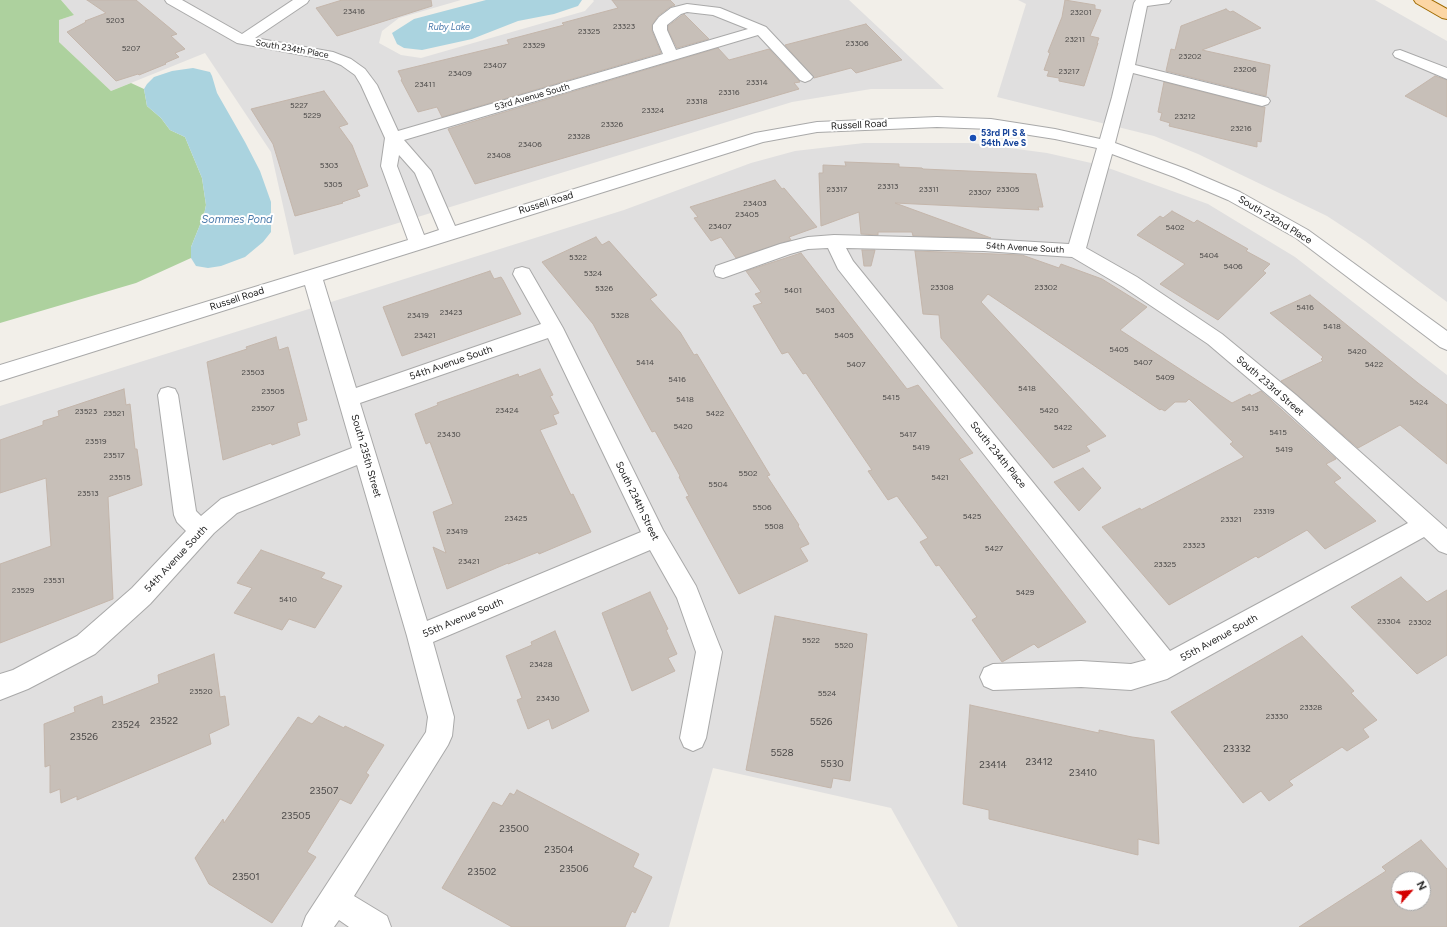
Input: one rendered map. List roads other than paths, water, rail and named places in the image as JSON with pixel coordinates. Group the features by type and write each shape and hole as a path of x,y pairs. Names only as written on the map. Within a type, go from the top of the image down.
{"main road":[{"path":"1421,0 1447,14"}],"street":[{"path":"172,0 242,40 302,0"},
{"path":"1139,1 1164,0"},
{"name":"54th Avenue South","path":"723,271 786,248 808,243 834,241 1076,251 1105,145 1120,97 1139,1"},
{"path":"671,56 660,30 660,25 664,20 676,11 687,8 715,11 761,30 805,77"},
{"name":"53rd Avenue South","path":"393,138 761,30"},
{"name":"South 234th Place","path":"242,40 333,56 346,62 360,72 369,85 393,138 423,171 449,233"},
{"path":"1400,54 1447,74"},
{"path":"1126,67 1262,101"},
{"name":"Russell Road","path":"0,373 761,137 817,127 937,122 991,124 1055,134 1105,145"},
{"path":"393,138 389,166 418,243"},
{"name":"South 232nd Place","path":"1105,145 1180,173 1234,196 1302,234 1447,342"},
{"name":"South 234th Place","path":"834,241 845,264 1167,667"},
{"name":"South 233rd Street","path":"1076,251 1130,282 1215,339 1289,401 1447,544"},
{"name":"South 234th Street","path":"522,274 553,328 655,537 687,594 709,652 693,738"},
{"name":"South 235th Street","path":"312,276 419,636"},
{"name":"54th Avenue South","path":"349,399 553,328"},
{"path":"168,395 185,515 201,531"},
{"name":"54th Avenue South","path":"0,687 19,680 86,645 141,596 201,531 229,506 365,453"},
{"name":"55th Avenue South","path":"993,677 1081,674 1131,677 1167,667 1426,525"},
{"name":"55th Avenue South","path":"317,927 439,736 441,717 419,636 655,537"},
{"path":"334,900 376,927"}],"water":[{"name":"Ruby Lake","path":"486,0 582,0 578,6 554,14 518,21 472,39 422,50 404,48 397,44 392,33 414,19"},
{"name":"Sommes Pond","path":"193,68 210,72 217,93 260,171 271,202 271,232 263,242 245,257 221,266 208,268 196,266 191,258 191,247 204,215 206,205 202,178 185,137 170,130 161,118 147,106 144,89 154,77 172,71"}],"place":[{"name":"53rd Pl S & 54th Ave S","path":"973,138"}]}
